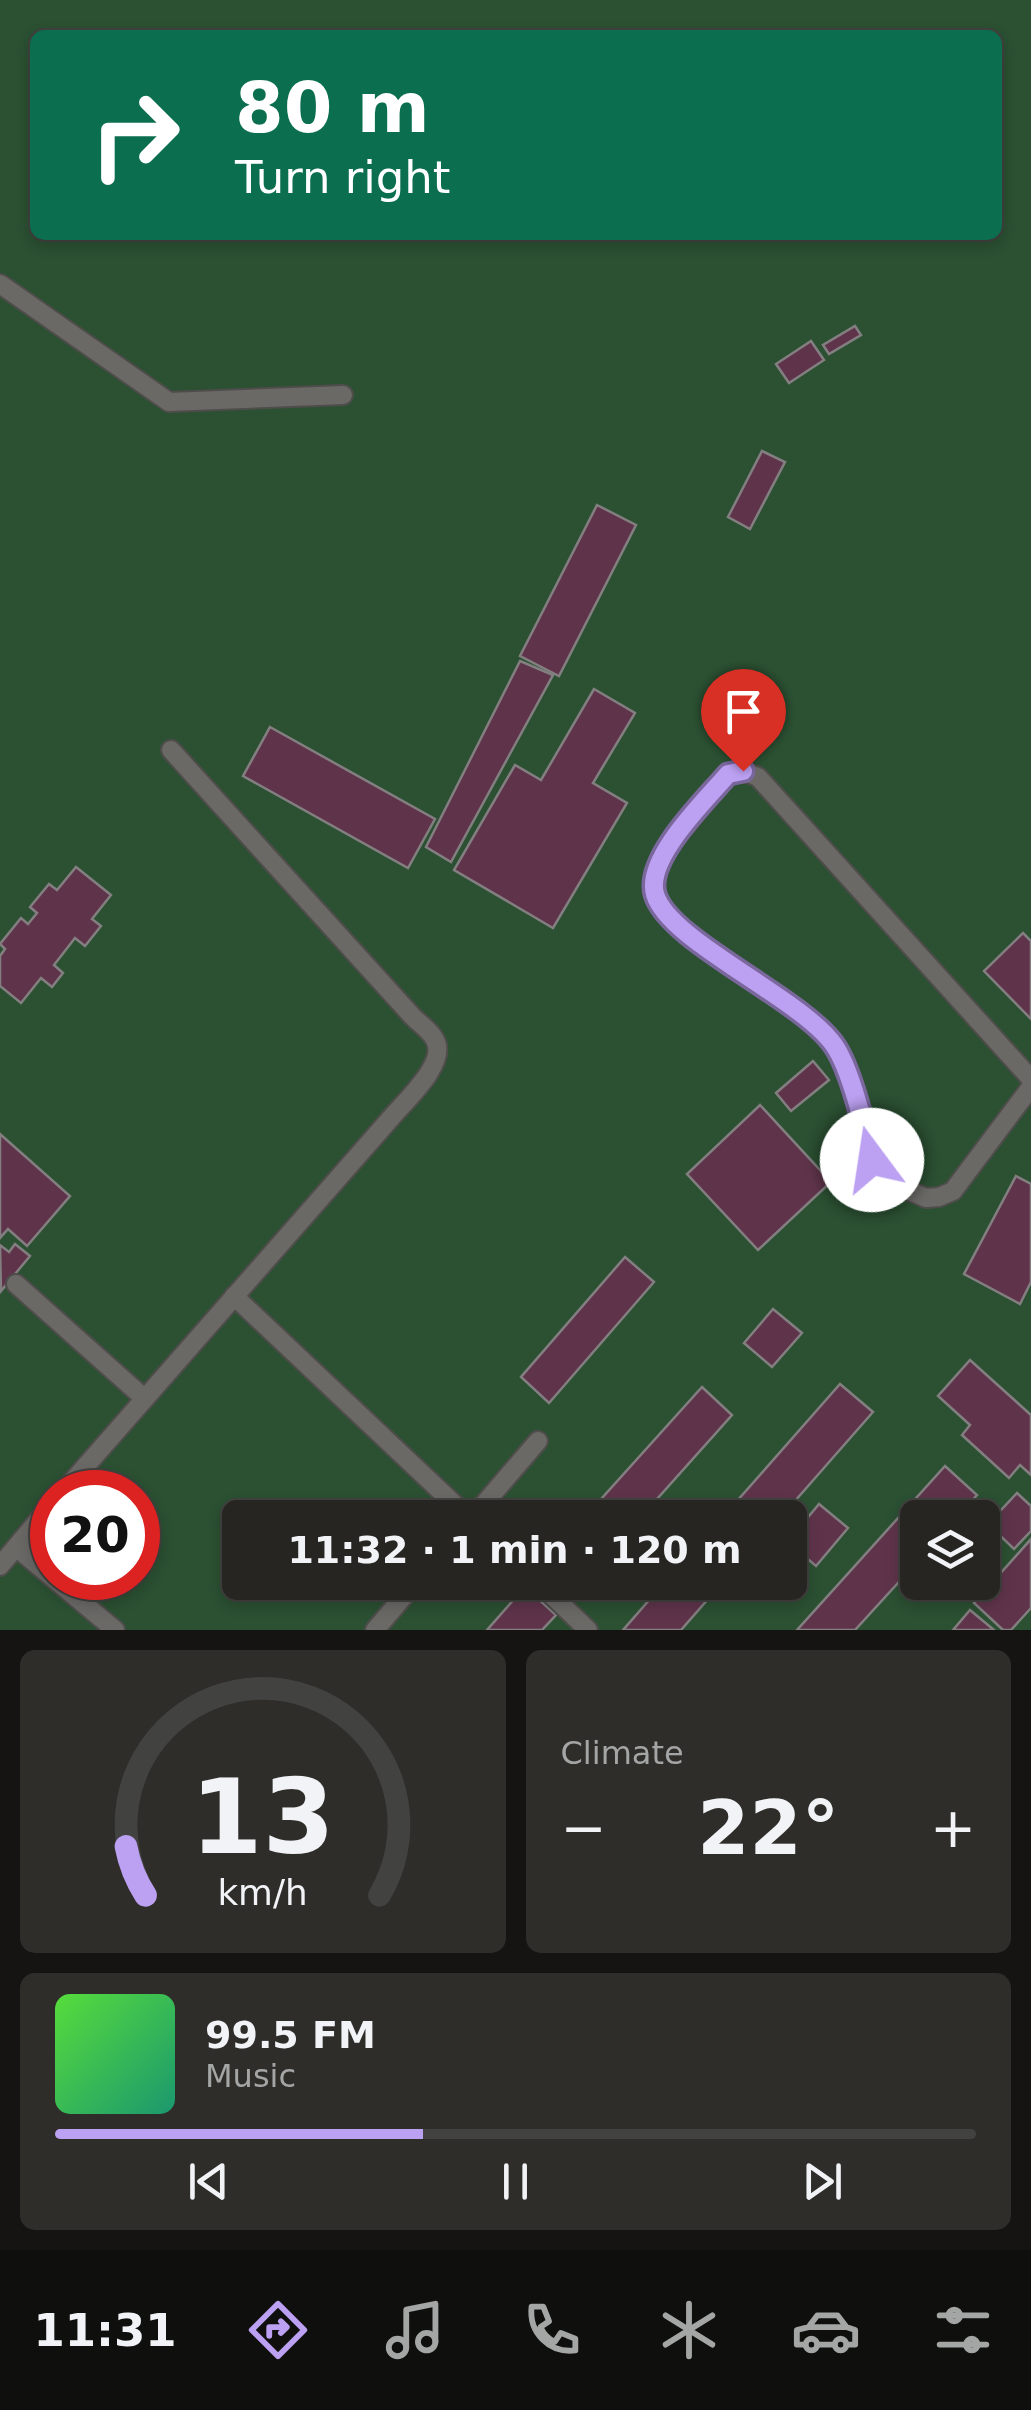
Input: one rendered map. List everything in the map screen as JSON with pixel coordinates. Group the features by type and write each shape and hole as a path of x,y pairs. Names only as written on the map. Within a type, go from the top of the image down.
{"lane":[{"path":"0,284 169,402 343,394"},
{"path":"82,1470 402,1106 434,1066 439,1051 435,1038 171,750"},
{"path":"743,771 758,777 1031,1083 953,1191 926,1198 902,1188 872,1160 836,1047 817,1026 685,932 665,911 654,893 656,868 668,846 728,774 743,771"},
{"path":"16,1284 144,1398"},
{"path":"234,1296 451,1500"},
{"path":"486,1500 538,1441"},
{"path":"0,1566 30,1531"},
{"path":"16,1548 115,1630"},
{"path":"375,1630 401,1600"},
{"path":"557,1600 588,1630"}],"green space":[{"path":"0,0 1031,0 1031,1630 0,1630"}],"building":[{"path":"855,326 861,335 829,354 823,345"},
{"path":"811,341 824,360 789,383 776,364"},
{"path":"762,451 785,462 750,529 728,517"},
{"path":"597,505 636,525 559,676 520,656"},
{"path":"520,661 553,675 451,862 426,847"},
{"path":"594,689 635,713 593,783 627,803 553,928 454,870 515,765 541,780"},
{"path":"270,727 435,819 408,868 243,776"},
{"path":"76,867 111,895 92,919 101,926 85,946 75,938 54,965 63,973 52,987 41,978 21,1003 0,986 0,956 5,949 0,944 21,918 28,924 37,913 30,907 49,884 57,890"},
{"path":"1023,933 1031,941 1031,1019 984,971"},
{"path":"813,1061 829,1080 791,1111 776,1093"},
{"path":"760,1105 831,1182 758,1250 687,1174"},
{"path":"0,1134 70,1196 27,1246 8,1229 0,1238"},
{"path":"1016,1176 1031,1184 1031,1282 1020,1304 964,1274"},
{"path":"15,1244 30,1256 1,1291 0,1245 9,1252"},
{"path":"625,1257 654,1282 549,1403 521,1377"},
{"path":"773,1309 802,1333 772,1367 744,1343"},
{"path":"970,1360 1031,1415 1031,1475 1020,1465 1009,1478 962,1435 970,1425 938,1396"},
{"path":"840,1384 873,1412 796,1500 738,1500"},
{"path":"702,1387 732,1415 656,1500 600,1500"},
{"path":"945,1466 977,1495 972,1500 914,1500"},
{"path":"1017,1493 1031,1506 1031,1531 1014,1549 1000,1536 1000,1511"},
{"path":"819,1504 848,1528 816,1566 807,1558 807,1518"},
{"path":"900,1516 900,1581 855,1630 797,1630"},
{"path":"1031,1539 1031,1608 1011,1630 1003,1630 974,1603 1000,1600 1000,1574"},
{"path":"514,1600 539,1600 556,1615 542,1630 487,1630"},
{"path":"649,1600 707,1600 681,1630 623,1630"},
{"path":"970,1610 994,1630 953,1630"}],"route":[{"path":"743,771 728,774 668,846 656,868 654,893 685,932 786,1002 836,1047 872,1160"}]}
